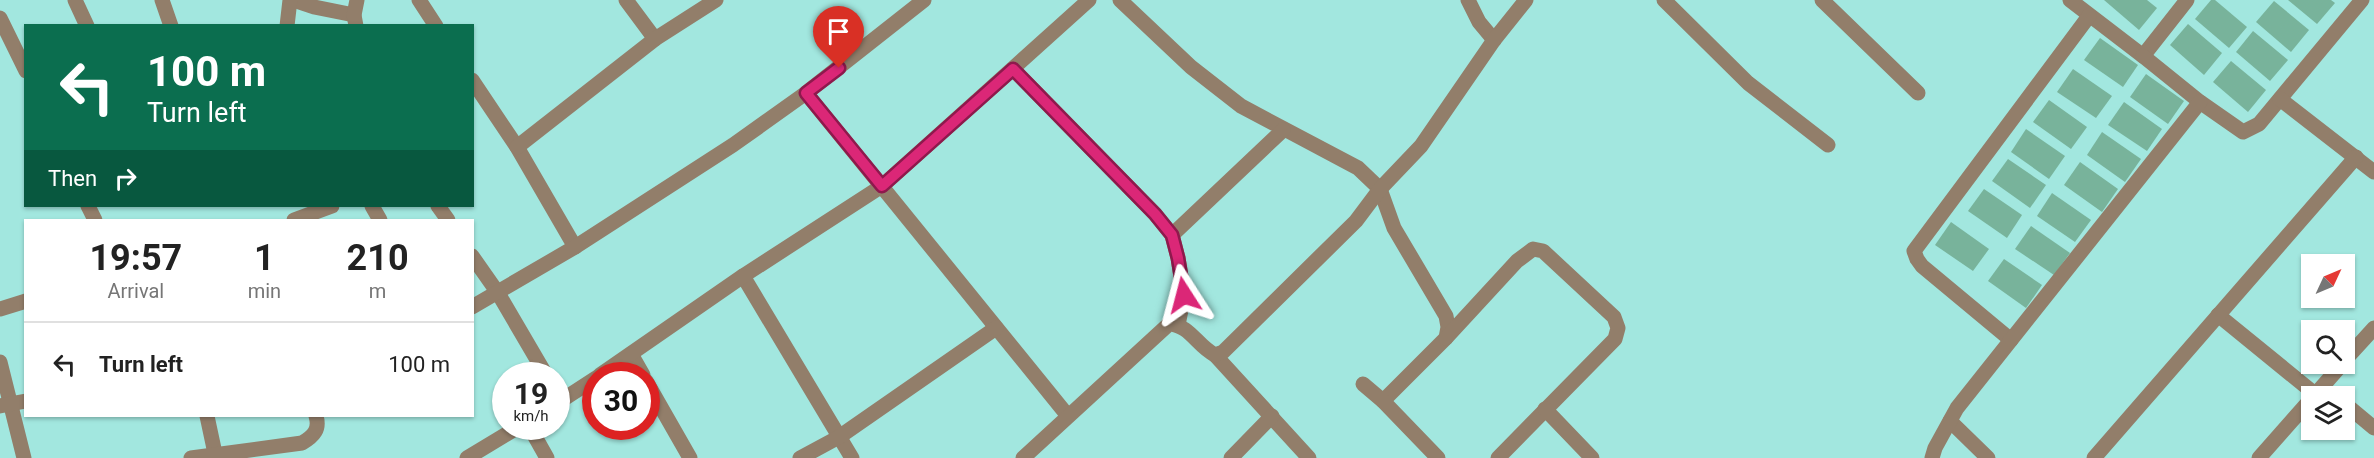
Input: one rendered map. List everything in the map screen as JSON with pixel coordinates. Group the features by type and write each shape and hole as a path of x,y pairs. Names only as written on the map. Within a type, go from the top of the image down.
{"street":[{"path":"75,0 86,24"},
{"path":"162,0 170,24"},
{"path":"287,24 291,0 314,7 356,14"},
{"path":"419,0 435,24"},
{"path":"626,0 655,39"},
{"path":"517,147 655,39 716,0"},
{"path":"474,306 575,246 732,145 806,93 924,0"},
{"path":"619,362 742,276 882,186 1089,0"},
{"path":"1120,0 1191,67 1240,106 1358,168 1380,189 1394,228 1446,316 1448,327 1446,338"},
{"path":"1468,0 1479,22 1494,40"},
{"path":"1215,355 1224,352 1356,221 1380,189 1421,146 1494,40 1526,0"},
{"path":"1664,0 1748,83 1828,145"},
{"path":"1822,0 1918,93"},
{"path":"2070,0 2200,102 2243,132 2259,124 2362,0"},
{"path":"2144,56 2187,0"},
{"path":"2011,340 1922,266 1914,251 2089,16"},
{"path":"0,18 24,67"},
{"path":"1013,69 1155,214 1172,235 1184,295 1178,325"},
{"path":"474,83 517,147 575,246"},
{"path":"806,93 1068,416"},
{"path":"2280,99 2374,172"},
{"path":"1932,458 1957,408 2200,102"},
{"path":"1172,235 1283,130"},
{"path":"2094,458 2356,157"},
{"path":"297,219 329,207"},
{"path":"1383,401 1525,254 1533,249 1543,251 1614,318 1618,328 1615,339 1606,349 1498,458"},
{"path":"474,259 498,293 538,362"},
{"path":"742,276 852,458"},
{"path":"0,309 24,302"},
{"path":"2218,315 2307,386"},
{"path":"1023,458 1169,324 1178,325 1187,330 1207,351 1215,355 1309,458"},
{"path":"800,458 839,437 996,328"},
{"path":"2355,350 2374,328"},
{"path":"631,354 636,362"},
{"path":"0,363 24,458"},
{"path":"2322,386 2333,374"},
{"path":"1363,384 1383,401 1438,458"},
{"path":"660,406 690,458"},
{"path":"1545,409 1592,458"},
{"path":"2267,455 2301,412"},
{"path":"2355,412 2374,428"},
{"path":"1231,458 1272,416"},
{"path":"207,417 216,456"},
{"path":"191,458 302,443 313,436 318,424 316,417"},
{"path":"1950,421 1988,458"},
{"path":"466,458 496,440"},
{"path":"537,440 547,458"}],"building":[{"path":"2104,0 2147,0 2157,8 2139,30"},
{"path":"2211,0 2215,0 2247,27 2229,48 2195,19"},
{"path":"2288,0 2331,0 2335,3 2317,24"},
{"path":"2274,1 2309,30 2291,52 2256,22"},
{"path":"2188,24 2222,53 2204,75 2170,45"},
{"path":"2253,31 2288,60 2270,81 2236,52"},
{"path":"2100,38 2138,65 2123,87 2084,60"},
{"path":"2231,61 2266,90 2248,112 2213,82"},
{"path":"2073,69 2112,96 2096,118 2057,92"},
{"path":"2146,74 2184,101 2168,124 2130,97"},
{"path":"2049,100 2087,127 2071,149 2033,122"},
{"path":"2124,102 2162,129 2147,151 2108,125"},
{"path":"2026,129 2065,156 2049,179 2011,152"},
{"path":"2102,132 2141,159 2125,182 2087,155"},
{"path":"2008,159 2046,185 2030,208 1992,181"},
{"path":"2080,162 2118,189 2102,212 2064,185"},
{"path":"1984,189 2022,215 2007,238 1968,211"},
{"path":"2052,193 2091,220 2075,242 2037,216"},
{"path":"1951,222 1989,249 1973,271 1935,245"},
{"path":"2031,226 2070,253 2054,275 2015,249"},
{"path":"2004,259 2042,285 2026,308 1988,281"}],"route":[{"path":"839,68 806,93 882,186 1013,69 1155,214 1172,235 1184,295"}]}
